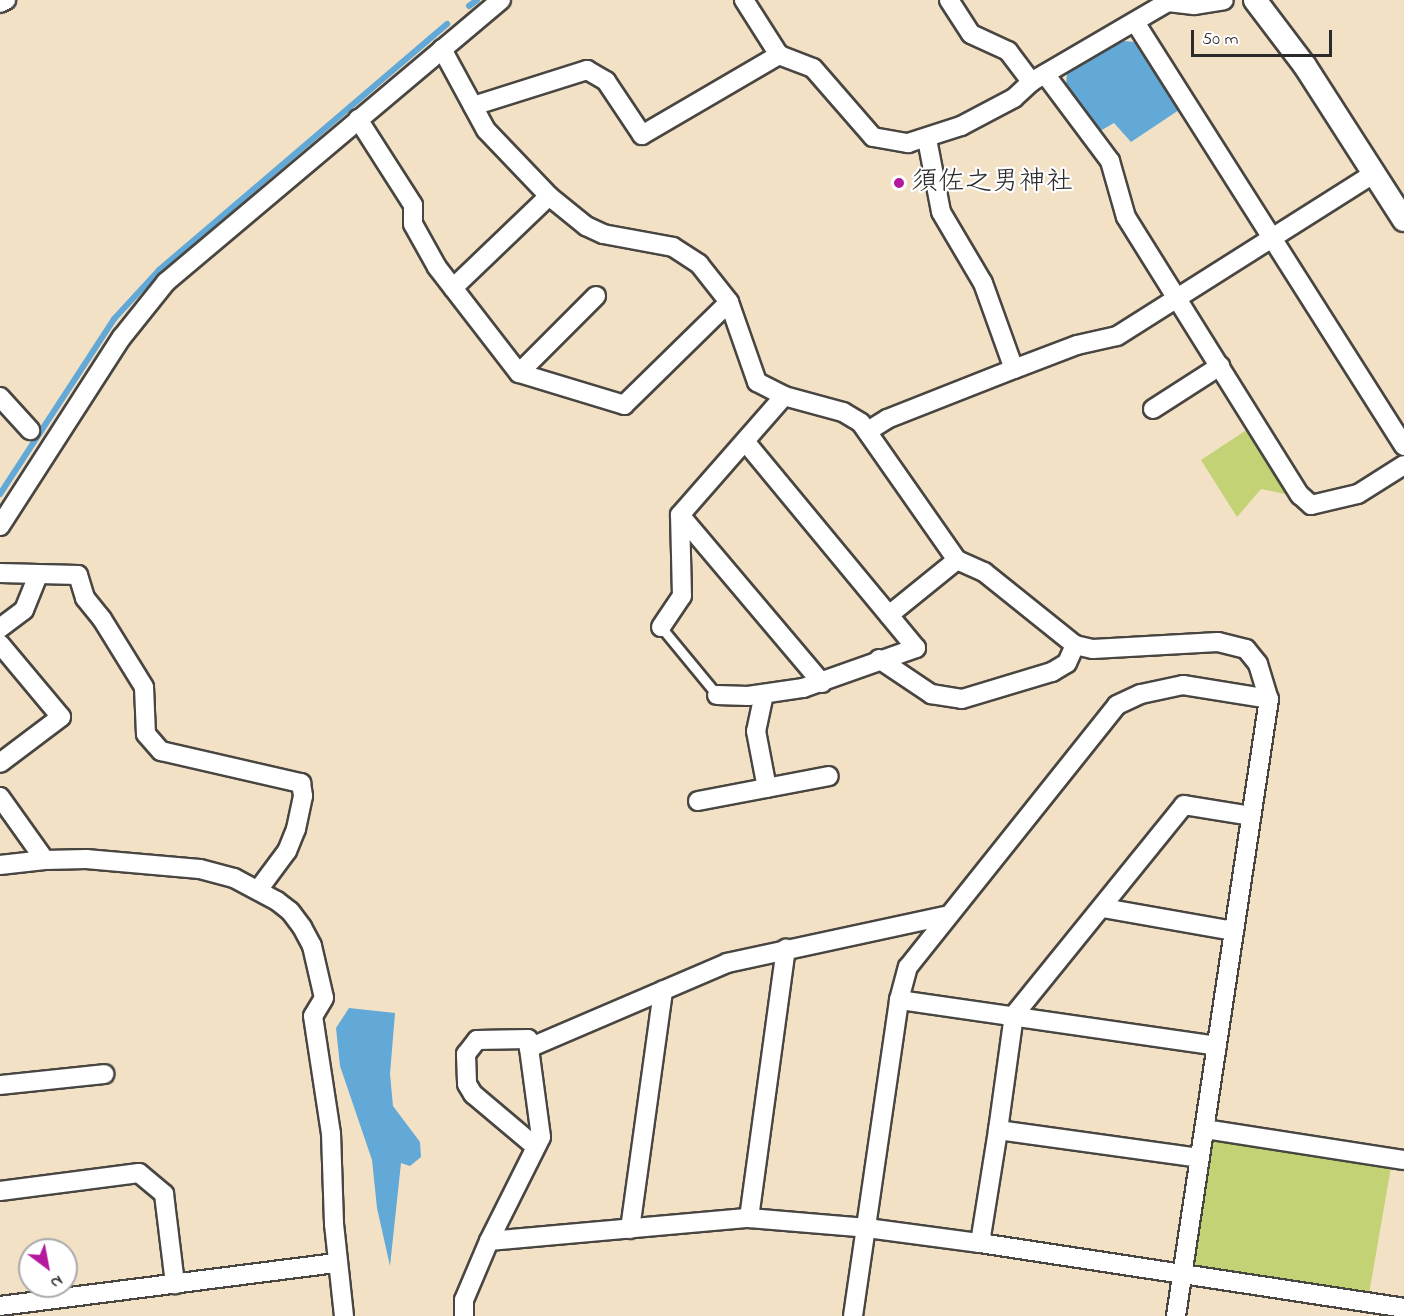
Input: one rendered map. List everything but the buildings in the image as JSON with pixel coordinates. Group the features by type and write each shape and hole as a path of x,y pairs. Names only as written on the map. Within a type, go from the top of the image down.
{"street":[{"path":"0,3 6,0"},
{"path":"0,526 122,337 166,282 501,0"},
{"path":"744,0 779,55 813,68 873,137 908,143 927,139 1014,98 1038,78 1168,2 1194,6 1224,0"},
{"path":"949,0 971,34 1008,51 1038,78 1110,161 1126,217 1300,495 1311,506 1358,494 1404,465"},
{"path":"1255,0 1305,66 1404,220"},
{"path":"1135,22 1404,446"},
{"path":"442,49 486,130 572,219 603,234 655,242 685,252 729,302 757,382 784,396 843,412 868,431 957,560 984,572 1075,645 1093,650 1231,644 1246,649 1258,664 1269,699 1176,1316"},
{"path":"473,106 587,70 606,81 642,135 779,55"},
{"path":"358,119 413,205 413,224 453,288 519,373 624,405 729,302"},
{"path":"927,139 941,212 983,283 1014,369"},
{"path":"868,431 886,419 1014,369 1077,345 1117,336 1375,173"},
{"path":"453,288 549,196"},
{"path":"519,373 596,296"},
{"path":"1153,409 1220,366"},
{"path":"661,627 682,596 680,515 784,396"},
{"path":"0,397 30,430"},
{"path":"717,695 764,694 822,683 879,659 916,648 745,441"},
{"path":"680,515 822,683"},
{"path":"889,615 957,560"},
{"path":"0,573 38,576 78,575 85,598 102,619 144,687 146,734 160,751 301,783 303,796 287,851 258,890"},
{"path":"0,628 24,610 38,576"},
{"path":"0,644 61,717 0,762"},
{"path":"879,659 931,694 962,699 1052,672 1067,663 1075,645"},
{"path":"853,1316 899,1000 908,967 945,916 1117,705 1142,693 1183,685 1269,699"},
{"path":"764,694 756,731 767,788"},
{"path":"698,801 829,776"},
{"path":"0,797 45,860"},
{"path":"980,1243 1014,1015 1103,908 1184,805 1251,816"},
{"path":"0,865 45,860 86,859 200,869 234,878 290,910 312,946 324,998 314,1016 331,1133 337,1263 344,1316"},
{"path":"1103,908 1234,931"},
{"path":"529,1048 727,963 945,916"},
{"path":"749,1218 786,949"},
{"path":"630,1229 663,990"},
{"path":"899,1000 1217,1046"},
{"path":"464,1316 464,1300 489,1241 536,1147 541,1137 528,1039 477,1040 466,1054 467,1084 473,1094 536,1147"},
{"path":"0,1085 104,1074"},
{"path":"1205,1129 1404,1160"},
{"path":"998,1130 1199,1158"},
{"path":"0,1191 139,1173 164,1194 175,1284"},
{"path":"489,1241 749,1218 867,1228 980,1243 1404,1308"},
{"path":"0,1306 337,1263"}],"lane":[{"path":"661,627 717,695"}],"green space":[{"path":"1248,429 1290,495 1261,489 1237,517 1201,460"},
{"path":"1218,1139 1391,1167 1369,1294 1198,1268 1194,1262 1210,1145"}],"water":[{"path":"1123,41 1136,42 1179,110 1131,142 1114,123 1100,131 1066,85 1067,73"},
{"path":"349,1008 395,1013 390,1074 393,1106 420,1142 421,1157 410,1166 401,1163 390,1266 377,1208 372,1160 340,1066 336,1028"}],"waterway":[{"path":"469,6 477,0"},
{"path":"0,494 114,319 159,270 447,24"}],"place":[{"name":"須佐之男神社","path":"899,183"}]}
